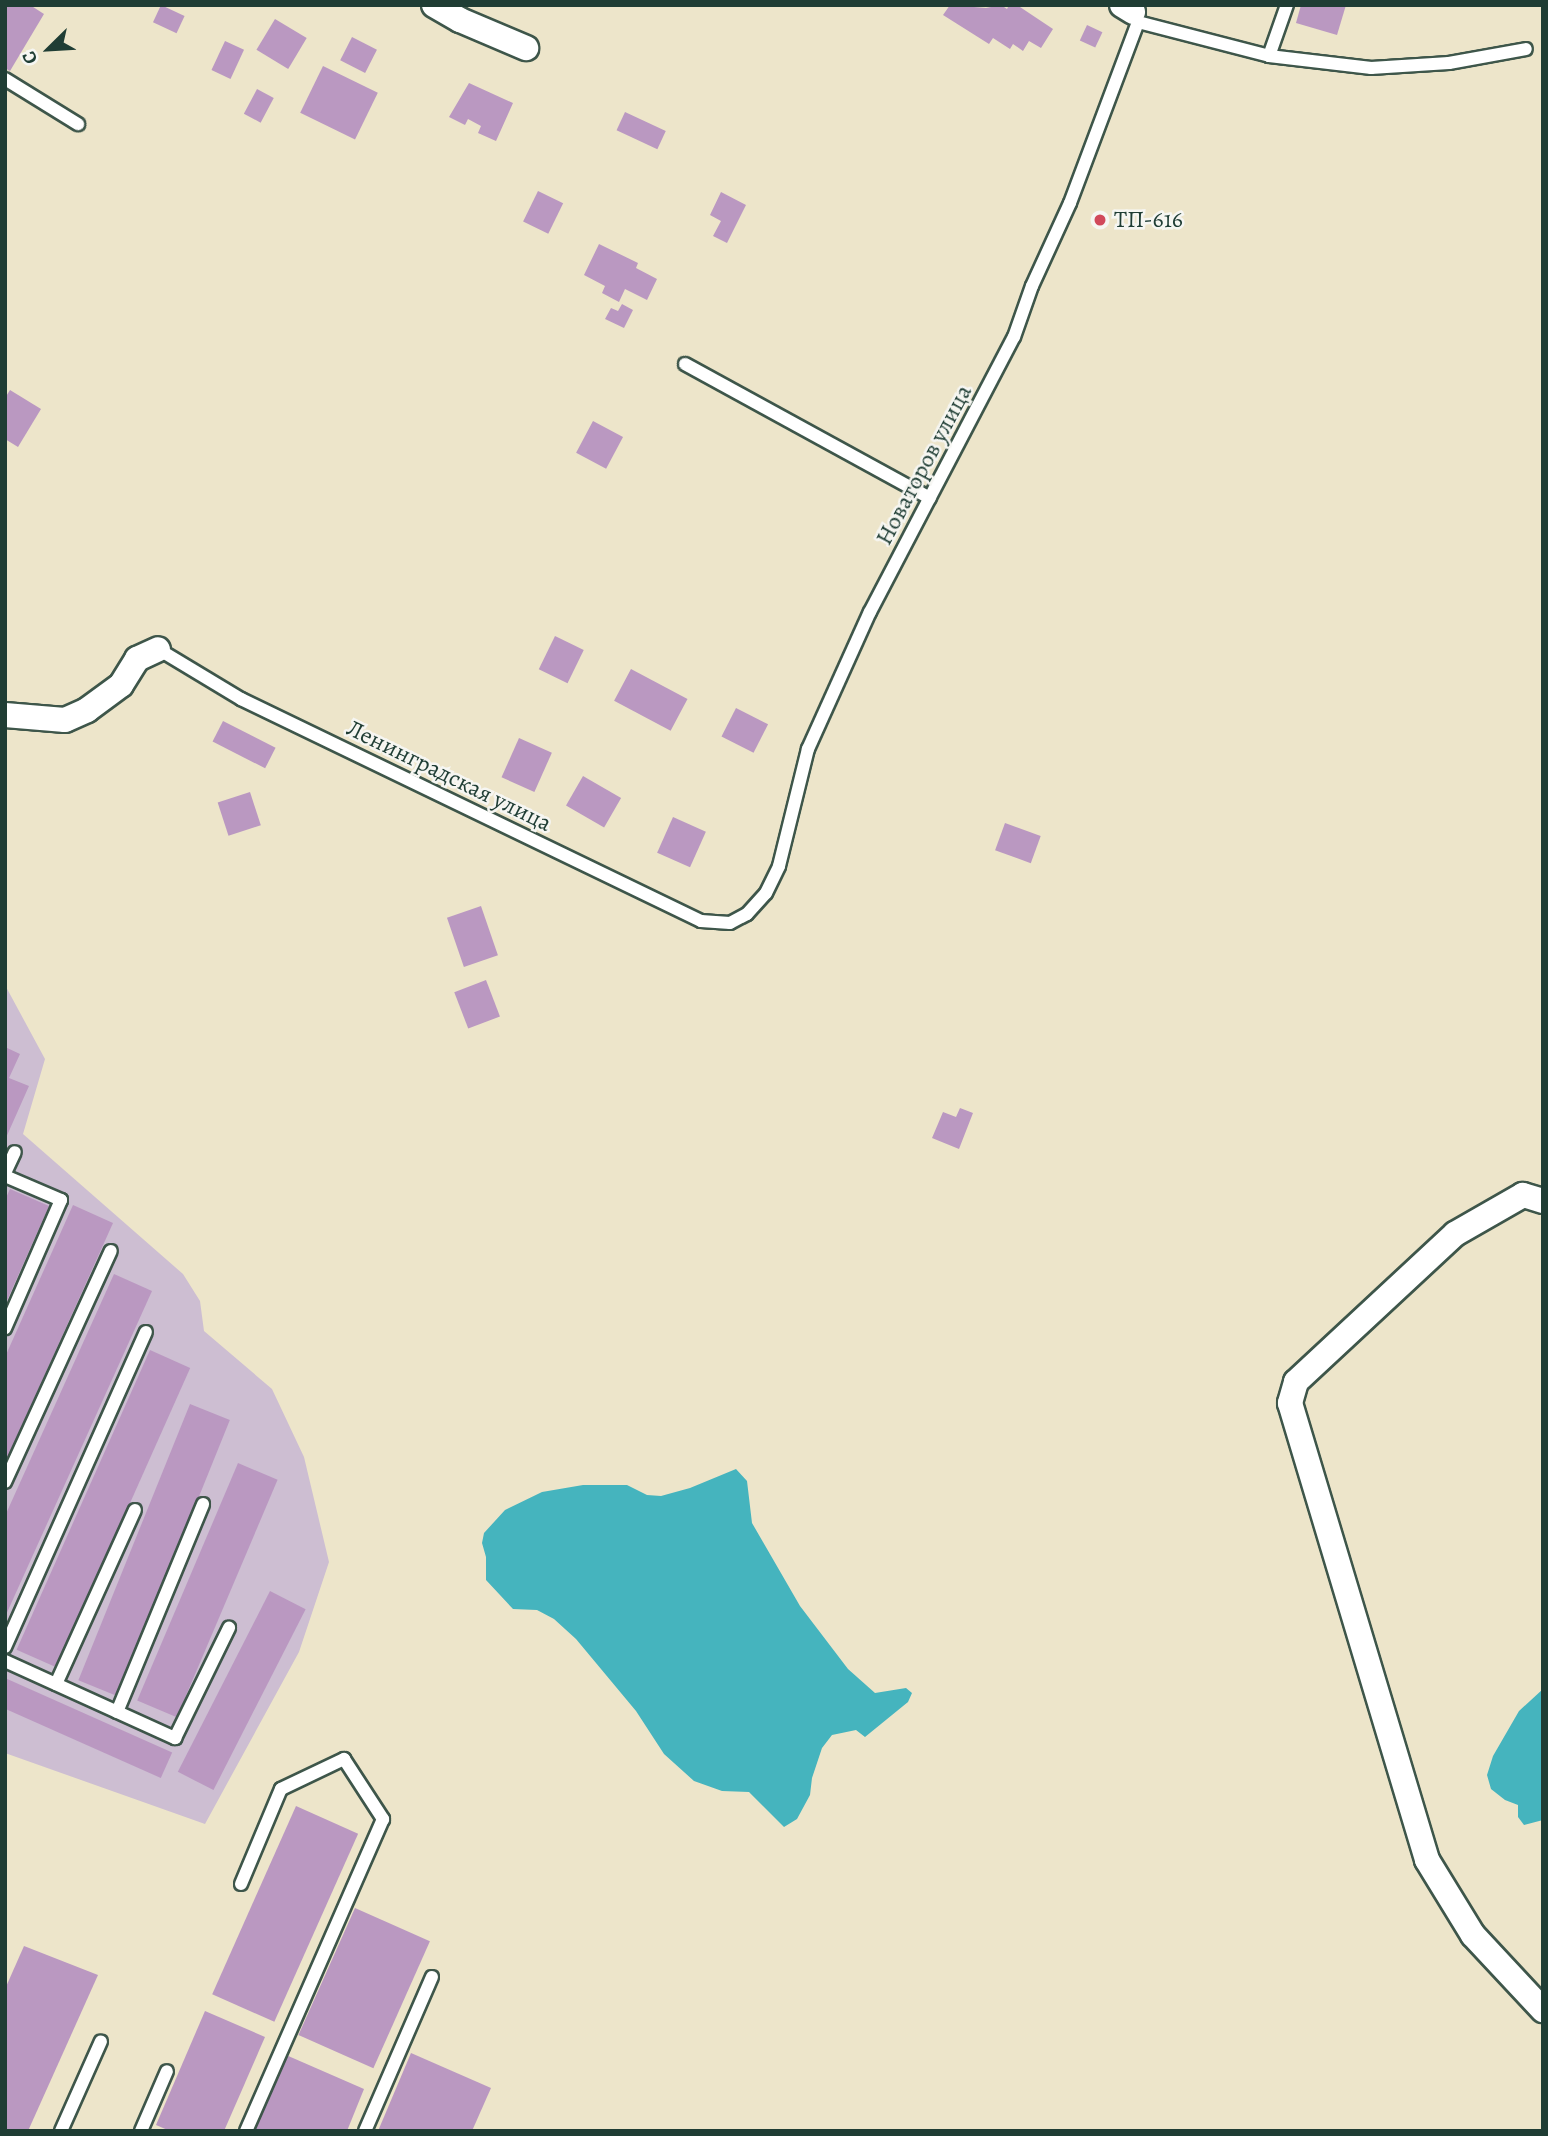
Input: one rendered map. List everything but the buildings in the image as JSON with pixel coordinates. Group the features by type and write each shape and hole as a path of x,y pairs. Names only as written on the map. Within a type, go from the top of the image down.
{"street":[{"path":"434,5 526,48"},
{"path":"5,715 65,720 87,710 121,685 137,659 158,649"},
{"path":"1543,1201 1523,1195 1455,1234 1297,1382 1290,1403 1427,1860 1473,1935 1543,2010"}],"lane":[{"path":"1269,56 1287,5"},
{"path":"1131,13 1269,56 1371,68 1450,63 1527,49"},
{"name":"Новаторов улица","path":"730,923 747,914 766,893 775,875 807,749 870,612 1014,337 1032,286 1070,203 1131,13"},
{"path":"5,79 78,124"},
{"path":"685,364 930,498"},
{"name":"Ленинградская улица","path":"158,649 241,699 701,921 730,923"},
{"path":"5,1328 61,1200 5,1175 15,1152"},
{"path":"5,1482 111,1251"},
{"path":"5,1647 146,1332"},
{"path":"117,1712 204,1504"},
{"path":"56,1684 135,1510"},
{"path":"5,1661 175,1738 229,1628"},
{"path":"241,1884 281,1789 344,1759 383,1819 246,2131"},
{"path":"365,2131 432,1977"},
{"path":"61,2131 102,2041"},
{"path":"141,2131 167,2071"}],"shaded area":[{"path":"5,985 45,1059 23,1134 183,1274 200,1301 204,1331 272,1389 304,1457 329,1562 299,1652 205,1824 5,1753"}],"water":[{"path":"736,1469 747,1481 752,1523 800,1606 848,1669 875,1693 906,1688 912,1693 908,1702 865,1737 856,1730 832,1735 822,1748 812,1778 810,1795 797,1819 784,1827 749,1792 722,1791 694,1781 664,1754 636,1711 576,1639 554,1619 537,1610 513,1609 486,1580 486,1557 482,1543 484,1533 505,1510 542,1492 583,1485 627,1485 647,1495 661,1496 690,1488"},
{"path":"1543,1689 1543,1820 1524,1825 1518,1817 1518,1805 1505,1800 1491,1789 1487,1775 1493,1756 1519,1711"}],"place":[{"name":"ТП-616","path":"1100,220"}]}
